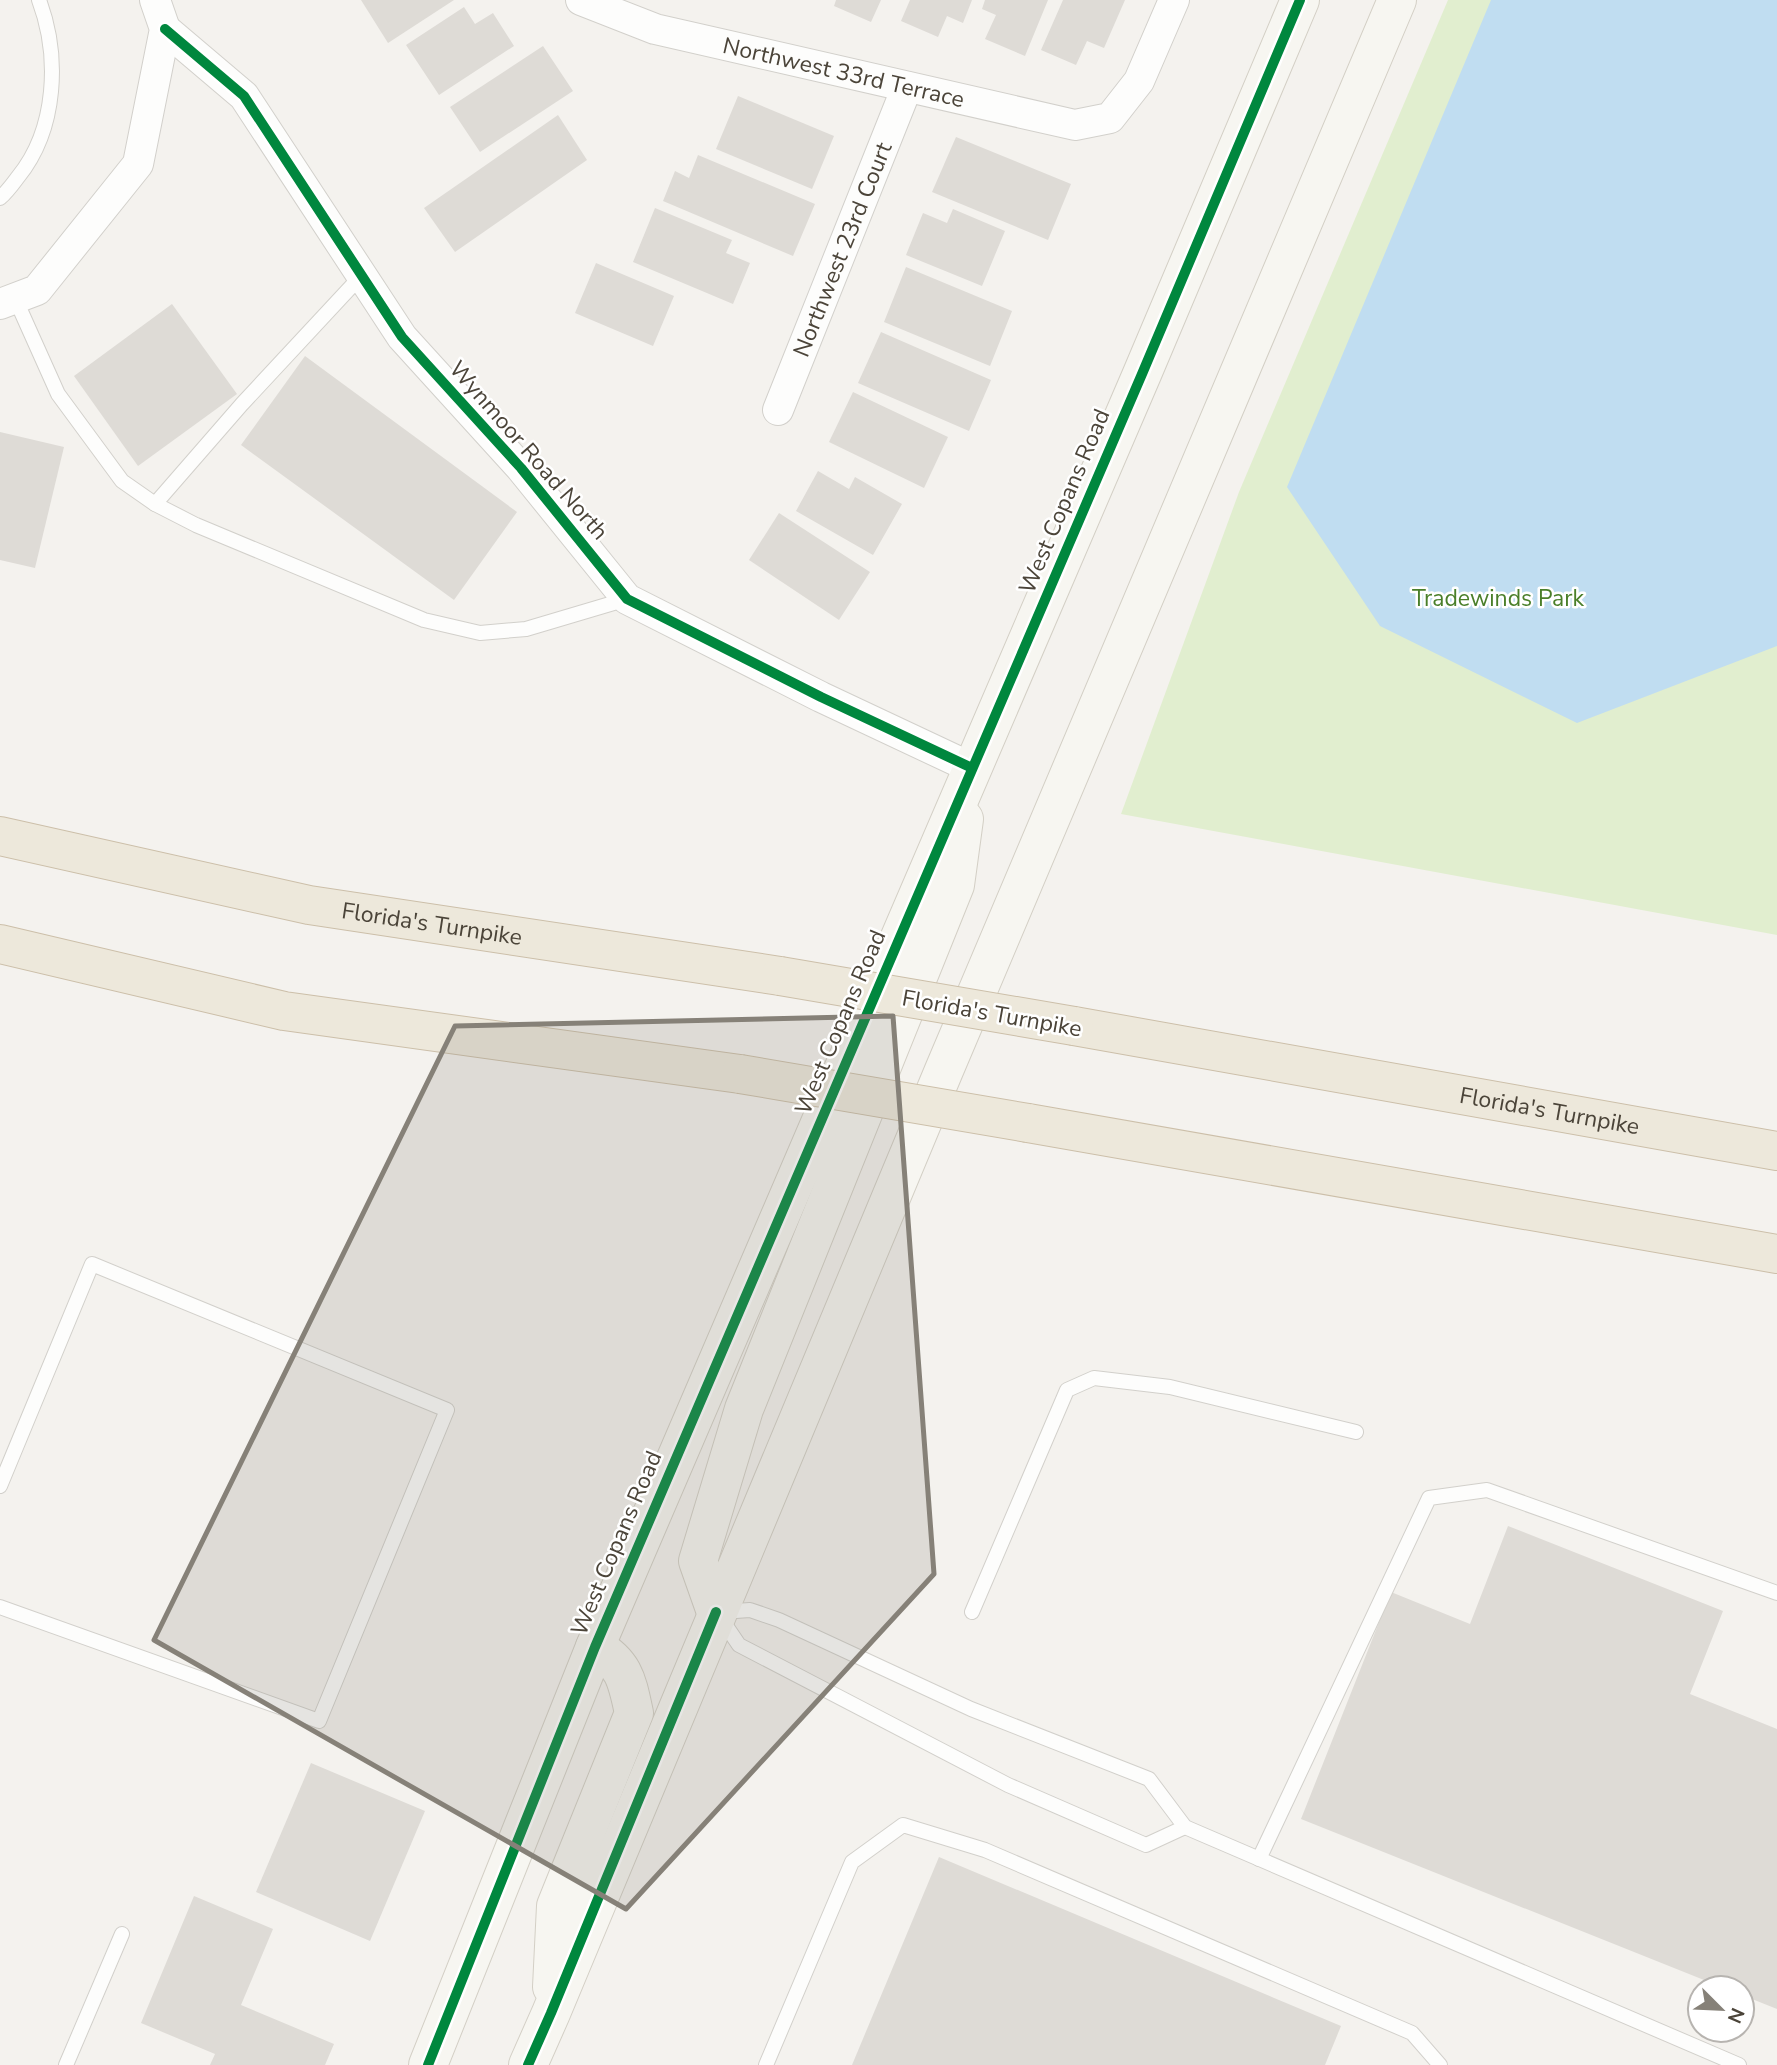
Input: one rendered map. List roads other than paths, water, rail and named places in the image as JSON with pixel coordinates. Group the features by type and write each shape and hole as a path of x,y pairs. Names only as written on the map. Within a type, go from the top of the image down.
{"highway":[{"name":"Florida's Turnpike","path":"0,836 310,905 780,976 1777,1151"},
{"path":"0,944 284,1011 740,1074 1777,1254"}],"main road":[{"name":"West Copans Road","path":"428,2065 595,1647 1300,0"},
{"path":"528,2065 944,1068 1397,0"},
{"path":"716,1612 698,1562 744,1409 955,885 972,768"},
{"path":"551,2013 556,1906 634,1713 626,1679 610,1656 595,1647"}],"street":[{"path":"8,301 37,290 138,164 165,29 155,0"},
{"name":"Northwest 33rd Terrace","path":"581,0 655,29 1075,125 1110,118 1139,81 1174,0"},
{"name":"Wynmoor Road North","path":"165,29 244,96 402,337 522,468 626,599 821,697 972,768"},
{"name":"Northwest 23rd Court","path":"778,410 907,87"}],"lane":[{"path":"0,198 26,167 42,135 50,101 52,52 38,0"},
{"path":"155,504 242,404 362,275"},
{"path":"8,301 58,394 122,481 155,504 196,525 424,620 480,633 526,629 626,599"},
{"path":"0,1486 93,1264 447,1410 319,1721 0,1607"},
{"path":"972,1612 1067,1390 1094,1378 1170,1387 1356,1432"},
{"path":"1259,1859 1429,1498 1488,1490 1777,1592"},
{"path":"716,1612 750,1610 779,1620 971,1709 1149,1779 1185,1827 1739,2065"},
{"path":"716,1612 738,1645 1008,1785 1146,1845 1185,1827"},
{"path":"766,2065 852,1862 903,1825 985,1850 1412,2033 1440,2065"},
{"path":"66,2065 122,1934"}],"water":[{"name":"Tradewinds Park","path":"1491,0 1777,0 1777,646 1577,723 1380,626 1287,487"}]}
